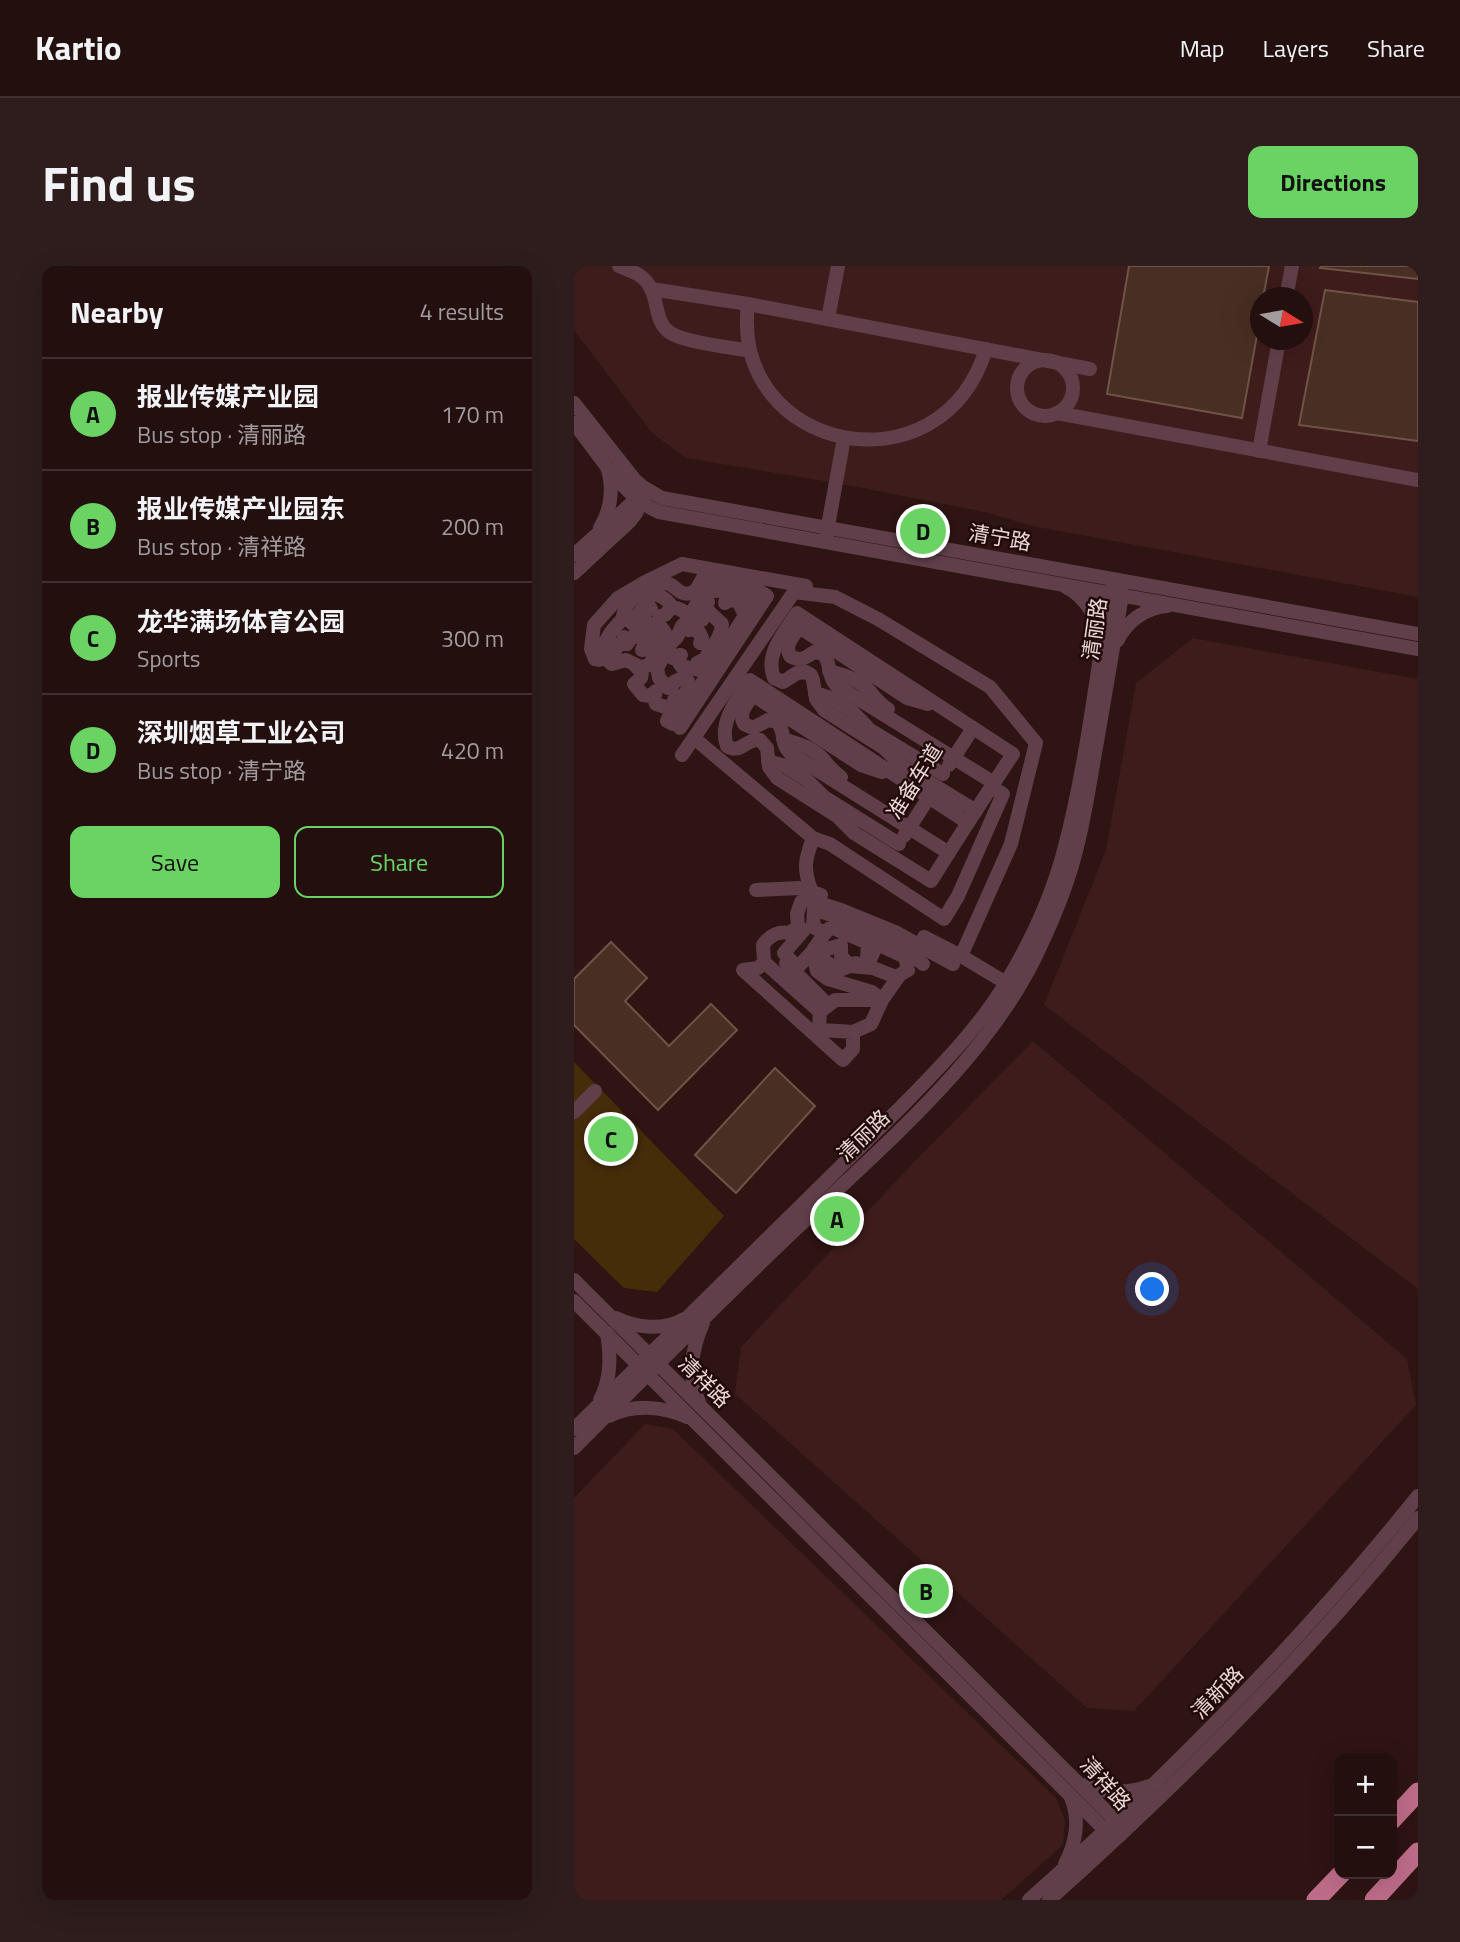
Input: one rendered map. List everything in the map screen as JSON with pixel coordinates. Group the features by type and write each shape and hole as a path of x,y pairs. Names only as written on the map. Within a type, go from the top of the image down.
{"highway":[{"path":"1396,1816 1418,1792"},
{"path":"1374,1900 1418,1852"},
{"path":"1316,1900 1336,1879"}],"street":[{"path":"619,266 640,276 651,289 662,326 670,333 681,338 750,351"},
{"path":"828,319 838,266"},
{"path":"1288,287 1292,266"},
{"path":"651,289 748,304 1090,369"},
{"path":"748,304 746,319 750,351 765,384 787,410 803,422 820,431 844,438 860,441 881,440 906,435 942,416 969,387 986,349"},
{"path":"1259,451 1277,350"},
{"path":"1039,361 1049,361 1063,366 1068,373 1073,386 1070,401 1057,414 1035,414 1022,404 1018,393 1019,380 1028,366 1039,361"},
{"name":"清宁路","path":"574,403 629,473 641,497"},
{"path":"1057,414 1418,480"},
{"name":"清宁路","path":"574,423 605,463 659,512 1118,580 1418,634"},
{"path":"826,535 844,438"},
{"path":"596,535 604,522 610,499 610,476 605,463"},
{"path":"574,555 641,497"},
{"path":"574,573 630,521 641,497"},
{"name":"清宁路","path":"641,497 662,498 1058,584 1418,649"},
{"path":"613,537 652,518 682,516"},
{"path":"700,643 702,638 699,632 692,629 689,631 685,623 677,638 650,665 640,667 630,662 612,664 590,649 594,625 618,598 682,564 852,594"},
{"path":"601,659 611,632 635,618 643,608 651,609 648,600 659,585 670,584 681,592 692,593 705,575 712,575 736,594 753,598 751,606 678,721 673,724 667,721 674,700 679,699 689,685 690,657 705,639 710,639 716,645"},
{"path":"680,729 766,596 741,580 732,616 722,624"},
{"name":"清丽路","path":"574,1448 600,1413 698,1316 911,1119 948,1080 993,1025 1012,986 1041,947 1064,892 1076,850 1118,580"},
{"path":"640,688 647,681 662,653 673,629 675,617 682,612 693,610 699,600 708,603 705,590 712,583 715,590 720,590 727,596 725,603 736,594"},
{"path":"1058,584 1073,590 1090,610 1107,650"},
{"path":"682,755 794,592 835,597 878,619 990,688 1036,743 1011,844 957,960"},
{"path":"628,621 638,627 647,622 646,633 662,653 659,678 668,688 690,674 705,659 709,650 716,645 722,632 722,624 708,611 700,621 651,594"},
{"path":"1107,650 1132,621 1146,611 1178,605"},
{"path":"936,786 896,776 864,761 788,711 750,680 732,709 725,735 727,746 736,750 750,740 760,740 767,748 772,773 778,778 863,821 931,881 971,819 992,785 1013,754 943,708 910,693 834,643 797,613 778,640 771,667 774,678 783,682 797,673 806,672 811,675 818,705 909,753 936,786 971,819 986,834"},
{"path":"627,644 624,637 628,621"},
{"path":"694,738 813,838 830,845 944,919 958,896 1003,794 922,731 836,685 832,681 827,657 814,652 799,660 790,656 788,647 799,628 834,643"},
{"path":"627,644 632,636 637,636 644,640 642,650 649,647 673,658 679,654 681,656 678,661 690,674"},
{"path":"601,659 613,654 619,644 627,644"},
{"path":"630,662 642,673 640,688"},
{"path":"640,688 650,696 656,691 656,705 673,709"},
{"path":"788,711 753,695 741,715 744,724 753,728 768,720 777,722 782,729 786,749 790,753 876,799 970,870"},
{"path":"879,708 956,755"},
{"name":"准备车道","path":"895,850 973,728"},
{"path":"868,733 901,765 936,786"},
{"path":"833,776 911,825"},
{"path":"822,801 854,833 895,850"},
{"path":"811,890 805,874 807,855 813,838"},
{"path":"756,890 811,890 918,934 957,960"},
{"path":"801,928 797,914 801,902 806,899 895,932 934,953 957,960 1012,986"},
{"path":"823,936 813,928 814,909 864,927 904,948 923,964"},
{"path":"797,969 831,927 868,943 870,963 876,995 871,1024 853,1032 822,1031 819,1027 824,1009 835,1000 876,995 908,970 905,957 877,944 870,963"},
{"path":"801,928 784,953 824,1009"},
{"path":"823,936 801,928 790,933 780,932 768,938 763,945 764,962 758,968 743,970 843,1060 853,1049 853,1032"},
{"path":"765,942 797,969"},
{"path":"818,964 827,948 841,945 841,956 850,966"},
{"path":"818,964 828,979 891,1001 934,953"},
{"path":"764,962 824,1009"},
{"path":"797,969 818,964 840,970 870,963 898,976"},
{"path":"574,1112 596,1091"},
{"name":"清祥路","path":"574,1280 609,1315 694,1420 1075,1790"},
{"name":"清祥路","path":"574,1301 607,1334 701,1406 1114,1829"},
{"path":"609,1315 624,1322 650,1327 677,1323 698,1316 692,1381 701,1406"},
{"path":"607,1334 610,1349 600,1413 649,1408 679,1413 694,1420"},
{"name":"清丽路","path":"574,1429 600,1413"},
{"name":"清新路","path":"1049,1900 1288,1648 1418,1496"},
{"name":"清新路","path":"1029,1900 1114,1829 1165,1794 1298,1657 1418,1518"},
{"path":"1061,1871 1069,1858 1076,1831 1075,1790 1134,1791 1160,1780"}],"shaded area":[{"path":"574,266 1418,266 1418,597 1032,526 985,512 836,483 686,458 652,433 574,330"},
{"path":"1193,638 1418,679 1418,1289 1044,1005 1106,850 1136,683"},
{"path":"1033,1041 1407,1359 1416,1405 1134,1711 1087,1708 735,1394 741,1347 914,1162"},
{"path":"574,1062 724,1216 657,1292 624,1288 574,1239"},
{"path":"645,1424 673,1429 1056,1798 1065,1820 1063,1845 1001,1900 574,1900 574,1498"}],"building":[{"path":"1129,266 1269,266 1265,287 1250,287 1250,350 1254,350 1242,418 1107,394"},
{"path":"1418,266 1418,279 1320,268"},
{"path":"1325,290 1418,302 1418,441 1299,425"},
{"path":"611,942 647,978 625,1001 669,1046 711,1004 737,1030 658,1110 574,1025 574,979"},
{"path":"775,1068 815,1106 736,1193 695,1155"}],"place":[{"name":"深圳烟草工业公司","path":"923,531"},
{"name":"龙华满场体育公园","path":"611,1139"},
{"name":"报业传媒产业园","path":"837,1219"},
{"name":"报业传媒产业园东","path":"926,1591"}]}
